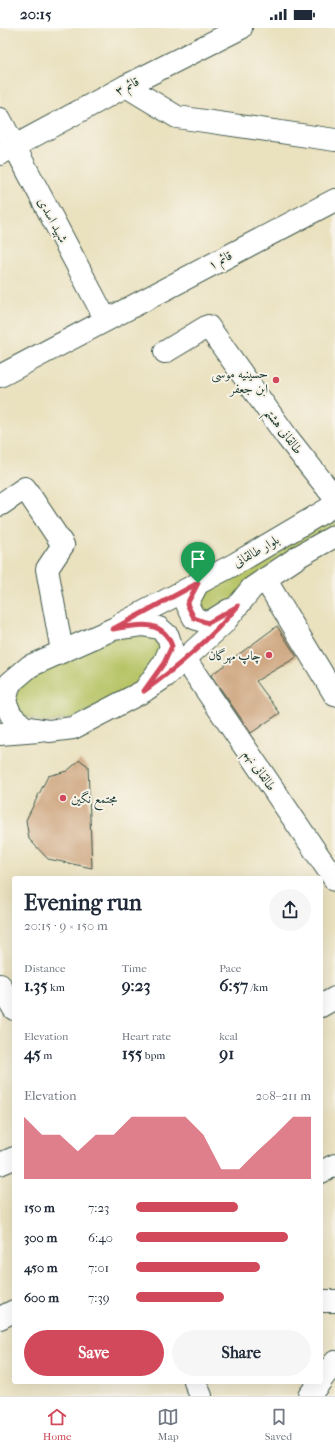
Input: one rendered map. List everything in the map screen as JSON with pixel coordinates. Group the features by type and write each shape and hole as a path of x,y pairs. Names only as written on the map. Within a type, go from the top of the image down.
{"street":[{"name":"قائم ٣","path":"7,151 126,86 241,28"},
{"path":"126,86 176,117 335,140"},
{"name":"شهید اسدی","path":"0,119 7,151 106,320"},
{"name":"قائم ١","path":"0,376 335,200"},
{"name":"طالقانی هشتم","path":"165,352 208,326 287,437 335,498"},
{"path":"0,505 25,488 63,545 47,568 62,651"},
{"name":"بلوار طالقانی","path":"113,629 198,583 335,505"},
{"name":"بلوار طالقانی","path":"49,731 73,728 144,691 166,676 222,624 252,588 301,555 335,536"},
{"path":"265,579 335,695"},
{"path":"198,583 187,604 194,618 208,623 238,606"},
{"path":"0,673 30,666 113,629 142,625 159,628 168,636 172,646 164,663 144,691"},
{"name":"طالقانی نهم","path":"184,659 335,880"},
{"path":"30,666 10,684 5,701 11,715 24,727 49,731"},
{"path":"0,734 49,731"},
{"path":"0,985 12,1006"},
{"path":"323,1005 335,998"},
{"path":"0,1164 12,1159"},
{"path":"323,1171 335,1165"},
{"path":"323,1301 335,1301"},
{"path":"0,1318 12,1312"},
{"path":"309,1396 319,1384"}],"green space":[{"path":"335,510 335,530 235,601 202,614 196,602 203,588"},
{"path":"151,635 162,649 141,684 76,717 45,723 23,715 13,701 19,685 34,673 118,636"}],"building":[{"path":"277,626 297,657 256,681 280,713 251,733 211,675"},
{"name":"مجتمع نگین","path":"80,760 88,766 92,868 48,859 29,839 26,820 48,776 67,771"}],"place":[{"name":"حسینیه موسی ابن جعفر","path":"276,380"},
{"name":"چاپ مهرگان","path":"269,655"},
{"name":"مجتمع نگین","path":"63,798"}],"route":[{"path":"198,583 187,604 194,618 208,623 238,606 222,624 166,676 144,691 164,663 172,646 168,636 159,628 142,625 113,629 198,583"}]}
